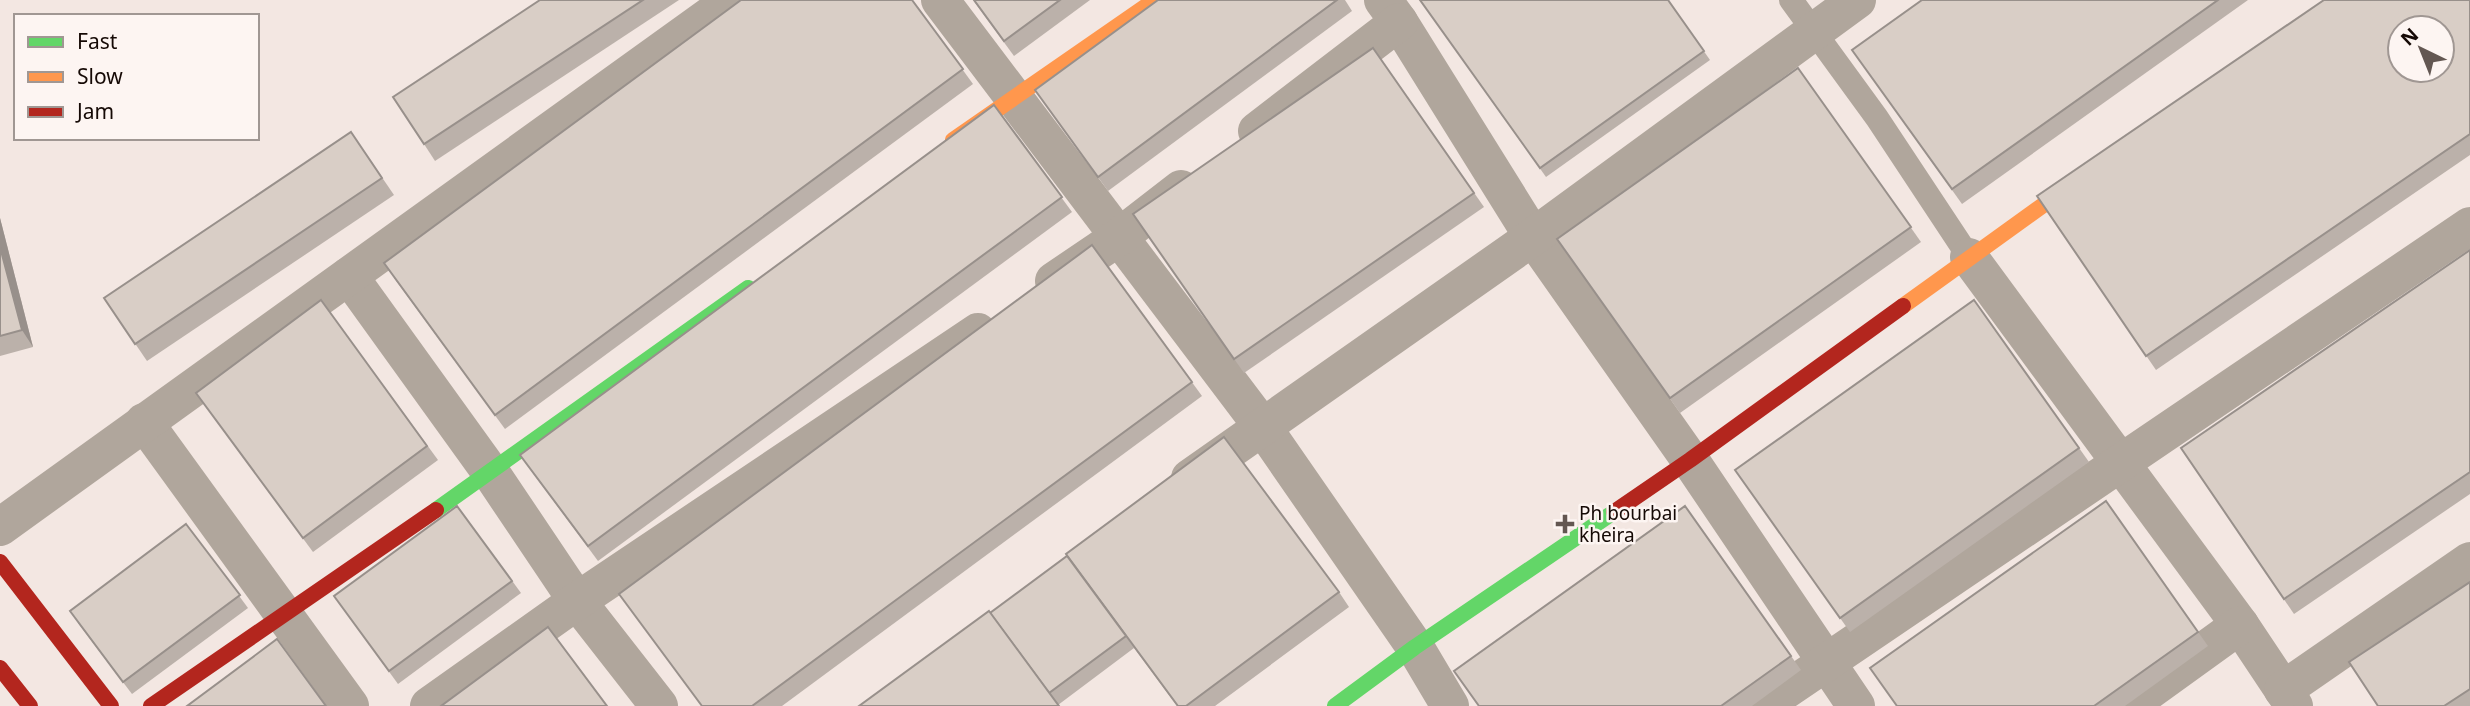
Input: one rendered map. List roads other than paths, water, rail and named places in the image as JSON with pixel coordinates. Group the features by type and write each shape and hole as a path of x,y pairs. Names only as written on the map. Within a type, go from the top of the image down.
{"street":[{"path":"0,527 732,0"},
{"path":"940,0 1262,426 1415,647 1450,706"},
{"path":"944,146 1155,0"},
{"path":"1161,498 1533,237 1857,0"},
{"path":"429,706 577,601 1119,237 1216,162 1391,11 1533,237 1690,460 1856,706"},
{"path":"1335,706 1415,647 1690,460 2094,169"},
{"path":"1762,706 2470,226"},
{"path":"1969,257 2240,625 2289,698 2470,561"},
{"path":"349,276 491,473 577,601 659,706"},
{"path":"151,706 491,473 763,277"},
{"path":"144,422 350,706"},
{"path":"0,562 111,706"},
{"path":"2128,706 2240,625"},
{"path":"0,668 30,706"}],"lane":[{"path":"1791,0 1877,118 1969,257"}],"place":[{"name":"Ph bourbai kheira","path":"1565,524"}]}
